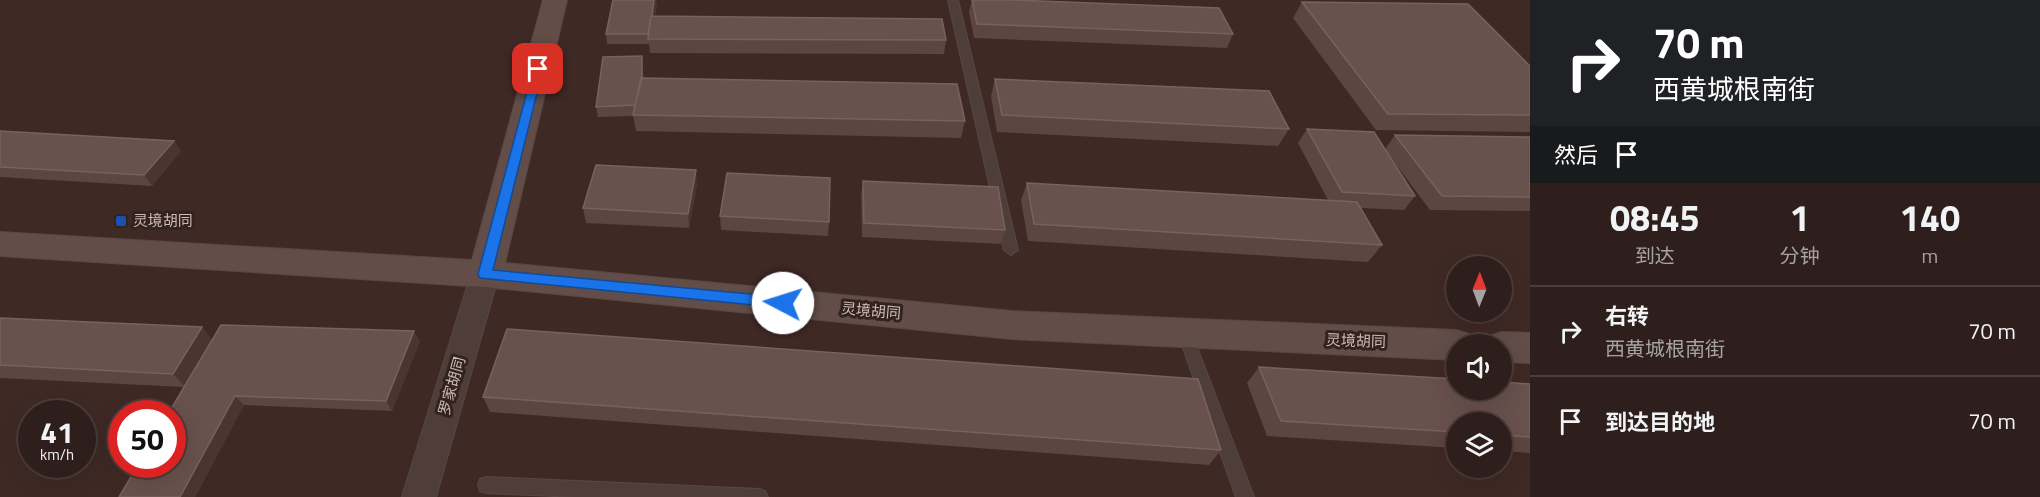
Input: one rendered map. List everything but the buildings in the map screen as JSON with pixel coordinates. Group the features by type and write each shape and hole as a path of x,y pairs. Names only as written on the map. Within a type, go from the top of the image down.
{"main road":[{"path":"485,274 555,0"},
{"name":"灵境胡同","path":"0,244 485,274 1012,325 1446,345"},
{"path":"1512,347 1530,348"}],"street":[{"name":"罗家胡同","path":"419,497 485,274"}],"lane":[{"path":"953,0 1011,250"},
{"path":"1185,334 1245,497"},
{"path":"486,485 759,497"}],"place":[{"name":"灵境胡同","path":"121,221"}],"route":[{"path":"538,69 485,274 783,303"}]}
